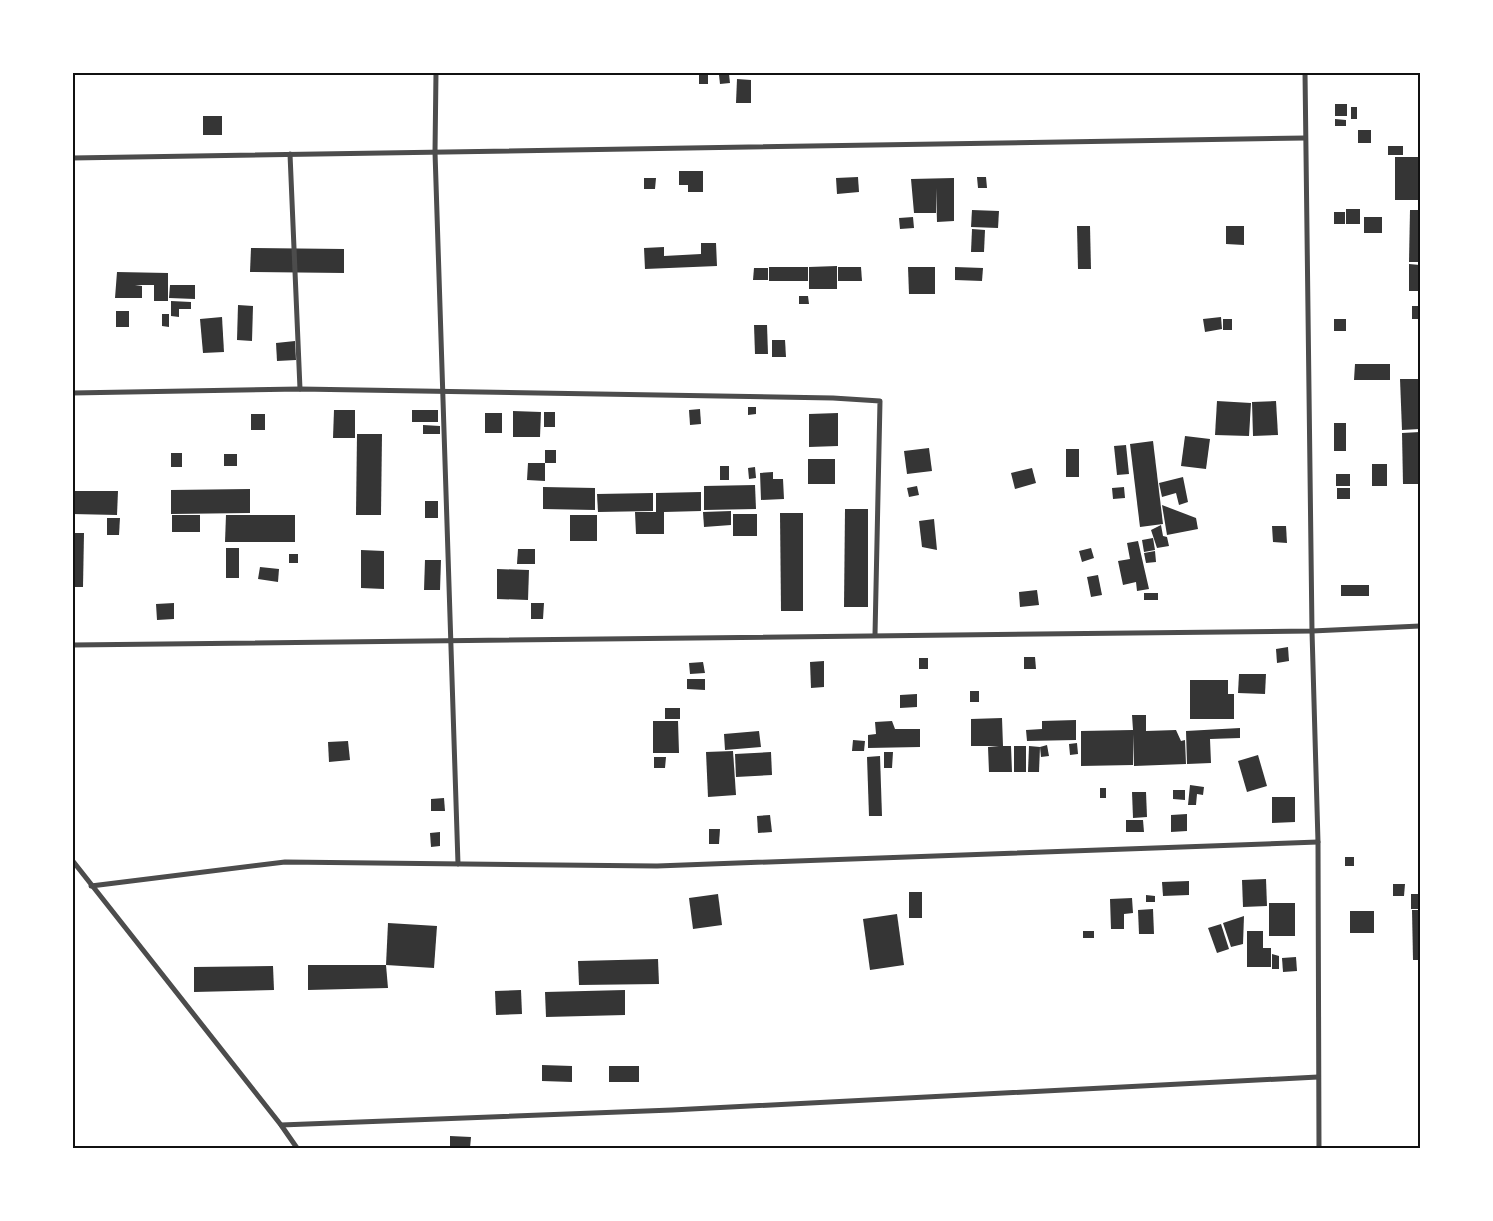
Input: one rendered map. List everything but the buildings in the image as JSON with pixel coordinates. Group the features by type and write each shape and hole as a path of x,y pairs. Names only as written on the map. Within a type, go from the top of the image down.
{"street":[{"path":"436,72 435,152 458,864"},
{"path":"1305,72 1312,631 1318,842 1319,1148"},
{"path":"72,158 1305,138"},
{"path":"290,154 300,389"},
{"path":"72,393 300,389 833,398 880,401 875,635"},
{"path":"72,645 1312,631 1420,626"},
{"path":"91,886 285,862 657,866 1318,842"},
{"path":"72,860 281,1125 297,1148"},
{"path":"281,1125 672,1110 1318,1077"}]}
